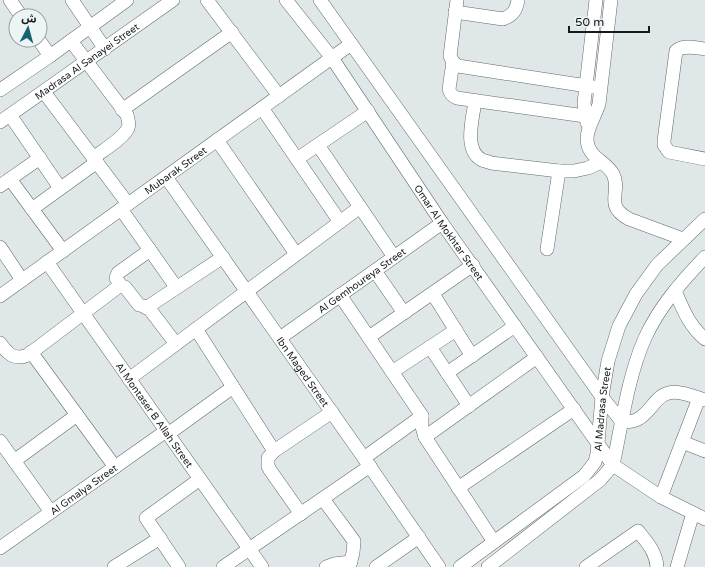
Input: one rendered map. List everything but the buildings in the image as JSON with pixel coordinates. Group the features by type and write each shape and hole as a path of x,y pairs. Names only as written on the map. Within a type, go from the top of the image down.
{"street":[{"path":"72,0 105,48"},
{"path":"0,90 127,0"},
{"name":"Madrasa Al Sanayei Street","path":"5,118 173,0"},
{"path":"207,0 279,96"},
{"name":"Omar Al Mokhtar Street","path":"286,0 332,58 442,223 613,464 661,497 705,519"},
{"path":"320,0 602,397 622,422 630,422 638,419 645,414 655,401 671,392 680,392 702,399 682,442 661,497"},
{"path":"518,0 516,10 511,16 503,19 456,6 450,49 450,56 453,62 458,66 465,68 600,88"},
{"path":"596,0 584,103 589,148 594,157 612,172 615,178 616,185 614,203 622,216 683,239"},
{"path":"588,129 595,117 599,104 611,0"},
{"path":"122,110 232,32"},
{"path":"32,208 95,160 128,129 129,122 127,115 71,41"},
{"name":"Mubarak Street","path":"1,294 351,44"},
{"path":"705,49 683,47 676,51 664,141 664,145 669,152 705,159"},
{"path":"44,48 50,56"},
{"path":"453,62 449,93 457,98 585,116"},
{"path":"44,92 95,160 150,250 176,287"},
{"path":"475,101 471,144 474,153 482,160 491,163 559,171 574,171 588,168 601,162"},
{"path":"262,108 340,222"},
{"path":"297,159 368,111"},
{"path":"5,118 40,158 60,188"},
{"path":"217,140 296,254"},
{"path":"318,145 394,257"},
{"path":"40,158 5,183 32,208 63,251"},
{"path":"547,249 559,171"},
{"name":"Ibn Maged Street","path":"166,176 439,567"},
{"path":"129,379 360,207"},
{"name":"Al Madrasa Street","path":"460,567 584,476 595,462 599,445 602,397 608,361 622,320 636,294 657,265 705,219"},
{"name":"Al Gemhoureya Street","path":"280,338 442,223"},
{"path":"0,247 22,280"},
{"path":"150,250 118,273 116,278 121,286 125,287 139,305 146,308 148,307 176,344"},
{"path":"146,308 223,257"},
{"name":"Al Madrasa Street","path":"495,565 600,480 613,464 629,389 639,353 646,336 675,291 705,257"},
{"name":"Al Montaser B Allah Street","path":"47,262 262,567"},
{"path":"369,337 473,265"},
{"path":"375,271 404,313"},
{"path":"0,343 11,356 18,358 23,357 121,286"},
{"path":"675,291 688,320 705,339"},
{"path":"433,294 472,356"},
{"path":"340,295 422,416 422,427 425,437 458,488 490,545 495,565"},
{"path":"447,373 515,326"},
{"path":"196,329 274,451"},
{"path":"392,372 456,330"},
{"path":"430,347 469,406"},
{"path":"31,352 115,467"},
{"path":"425,437 537,357"},
{"name":"Al Gmalya Street","path":"0,548 115,467 233,387"},
{"path":"458,488 574,409"},
{"path":"301,514 268,466 268,458 274,451 332,412"},
{"path":"14,461 77,415"},
{"path":"222,567 323,498 422,416"},
{"path":"0,441 51,512"},
{"path":"682,442 705,450"},
{"path":"179,567 146,518 200,480"},
{"path":"323,498 354,541 354,553 350,565 334,564 326,567"},
{"path":"677,567 693,513"},
{"path":"586,567 638,531 653,550 657,559 658,567"},
{"path":"376,567 419,537"},
{"path":"114,567 160,538"}]}
